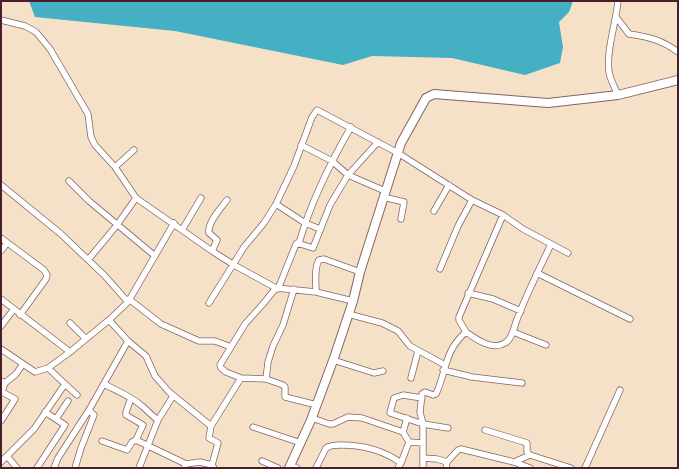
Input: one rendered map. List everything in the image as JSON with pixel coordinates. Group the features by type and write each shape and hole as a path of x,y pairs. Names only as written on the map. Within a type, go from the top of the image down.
{"street":[{"path":"618,1 609,54 609,72 618,95"},
{"path":"616,17 629,34 650,37 667,43 678,52"},
{"path":"1,20 25,26 36,32 50,49 88,114 91,137 95,145 115,167 136,198 174,223 212,251 234,265 277,288 316,292 353,301"},
{"path":"292,467 317,405 353,301 360,272 401,143 426,98 434,94 548,103 618,95 678,80"},
{"path":"209,303 234,265 244,246 264,223 276,204 294,166 312,117 317,110 398,153 472,200 503,215 524,229 568,253"},
{"path":"317,405 285,397 284,386 266,379 241,378 226,372 220,365 245,324 277,288 296,244 299,243 312,202 351,127"},
{"path":"299,243 313,248 330,205 348,175 378,142"},
{"path":"301,146 332,161 348,175 384,194 404,202 401,218"},
{"path":"115,167 134,150"},
{"path":"69,181 89,201 155,256"},
{"path":"1,185 50,224 128,300 161,324 199,341 215,341 231,347"},
{"path":"434,211 449,185"},
{"path":"88,260 117,225 136,198"},
{"path":"182,230 201,198"},
{"path":"212,251 217,240 208,232 208,228 227,200"},
{"path":"440,269 458,226 472,200"},
{"path":"276,204 305,223 320,229"},
{"path":"503,215 459,317 459,320 466,332 475,339 488,345 501,345 507,343 551,244"},
{"path":"1,349 35,372 48,368 70,352 109,320 128,300 174,223"},
{"path":"1,238 44,270 47,275 46,279 20,315"},
{"path":"1,251 7,243"},
{"path":"316,292 316,272 319,260 324,259 360,272"},
{"path":"537,273 630,319"},
{"path":"266,379 268,362 273,346 283,325 294,289"},
{"path":"468,294 493,300 521,311"},
{"path":"1,299 70,352"},
{"path":"1,326 14,309"},
{"path":"348,314 382,323 398,331 410,346 444,367 472,377 522,383"},
{"path":"109,320 128,341 146,356 155,376 173,396 211,426"},
{"path":"70,323 86,339"},
{"path":"423,468 423,424 420,412 422,394 425,392 433,395 436,394 444,367 452,349 466,332"},
{"path":"513,332 546,345"},
{"path":"54,468 58,458 89,410 128,341"},
{"path":"411,378 418,351"},
{"path":"333,360 374,373 383,371"},
{"path":"1,422 15,399 1,393 3,382 16,374 23,364"},
{"path":"48,368 77,395"},
{"path":"136,440 148,445 185,466 200,462 213,467 218,443 209,438 211,426 241,378"},
{"path":"1,462 34,428 66,384"},
{"path":"104,384 131,398 143,406 151,416 158,420"},
{"path":"586,468 620,390"},
{"path":"422,398 403,395 394,398 390,413 423,424 448,428"},
{"path":"139,468 158,420 173,396"},
{"path":"102,441 127,450 132,442 136,440 143,425 126,416 131,398"},
{"path":"56,419 68,401"},
{"path":"75,468 94,415 89,410"},
{"path":"37,468 65,425 46,412"},
{"path":"312,418 329,424 333,424 348,417 362,418 403,432 409,442"},
{"path":"403,432 407,418"},
{"path":"253,427 301,443"},
{"path":"484,430 528,444 527,452 530,455"},
{"path":"409,442 423,443"},
{"path":"316,468 326,448 336,445 362,446 391,456 399,466 409,442"},
{"path":"423,458 437,459 446,465 458,450 461,449 514,462 530,468"},
{"path":"514,462 530,455 571,468"},
{"path":"7,456 17,468"},
{"path":"262,461 278,468"}],"water":[{"path":"29,1 573,1 569,12 559,22 563,47 560,63 525,75 452,58 372,56 343,65 175,31 35,17"}]}
